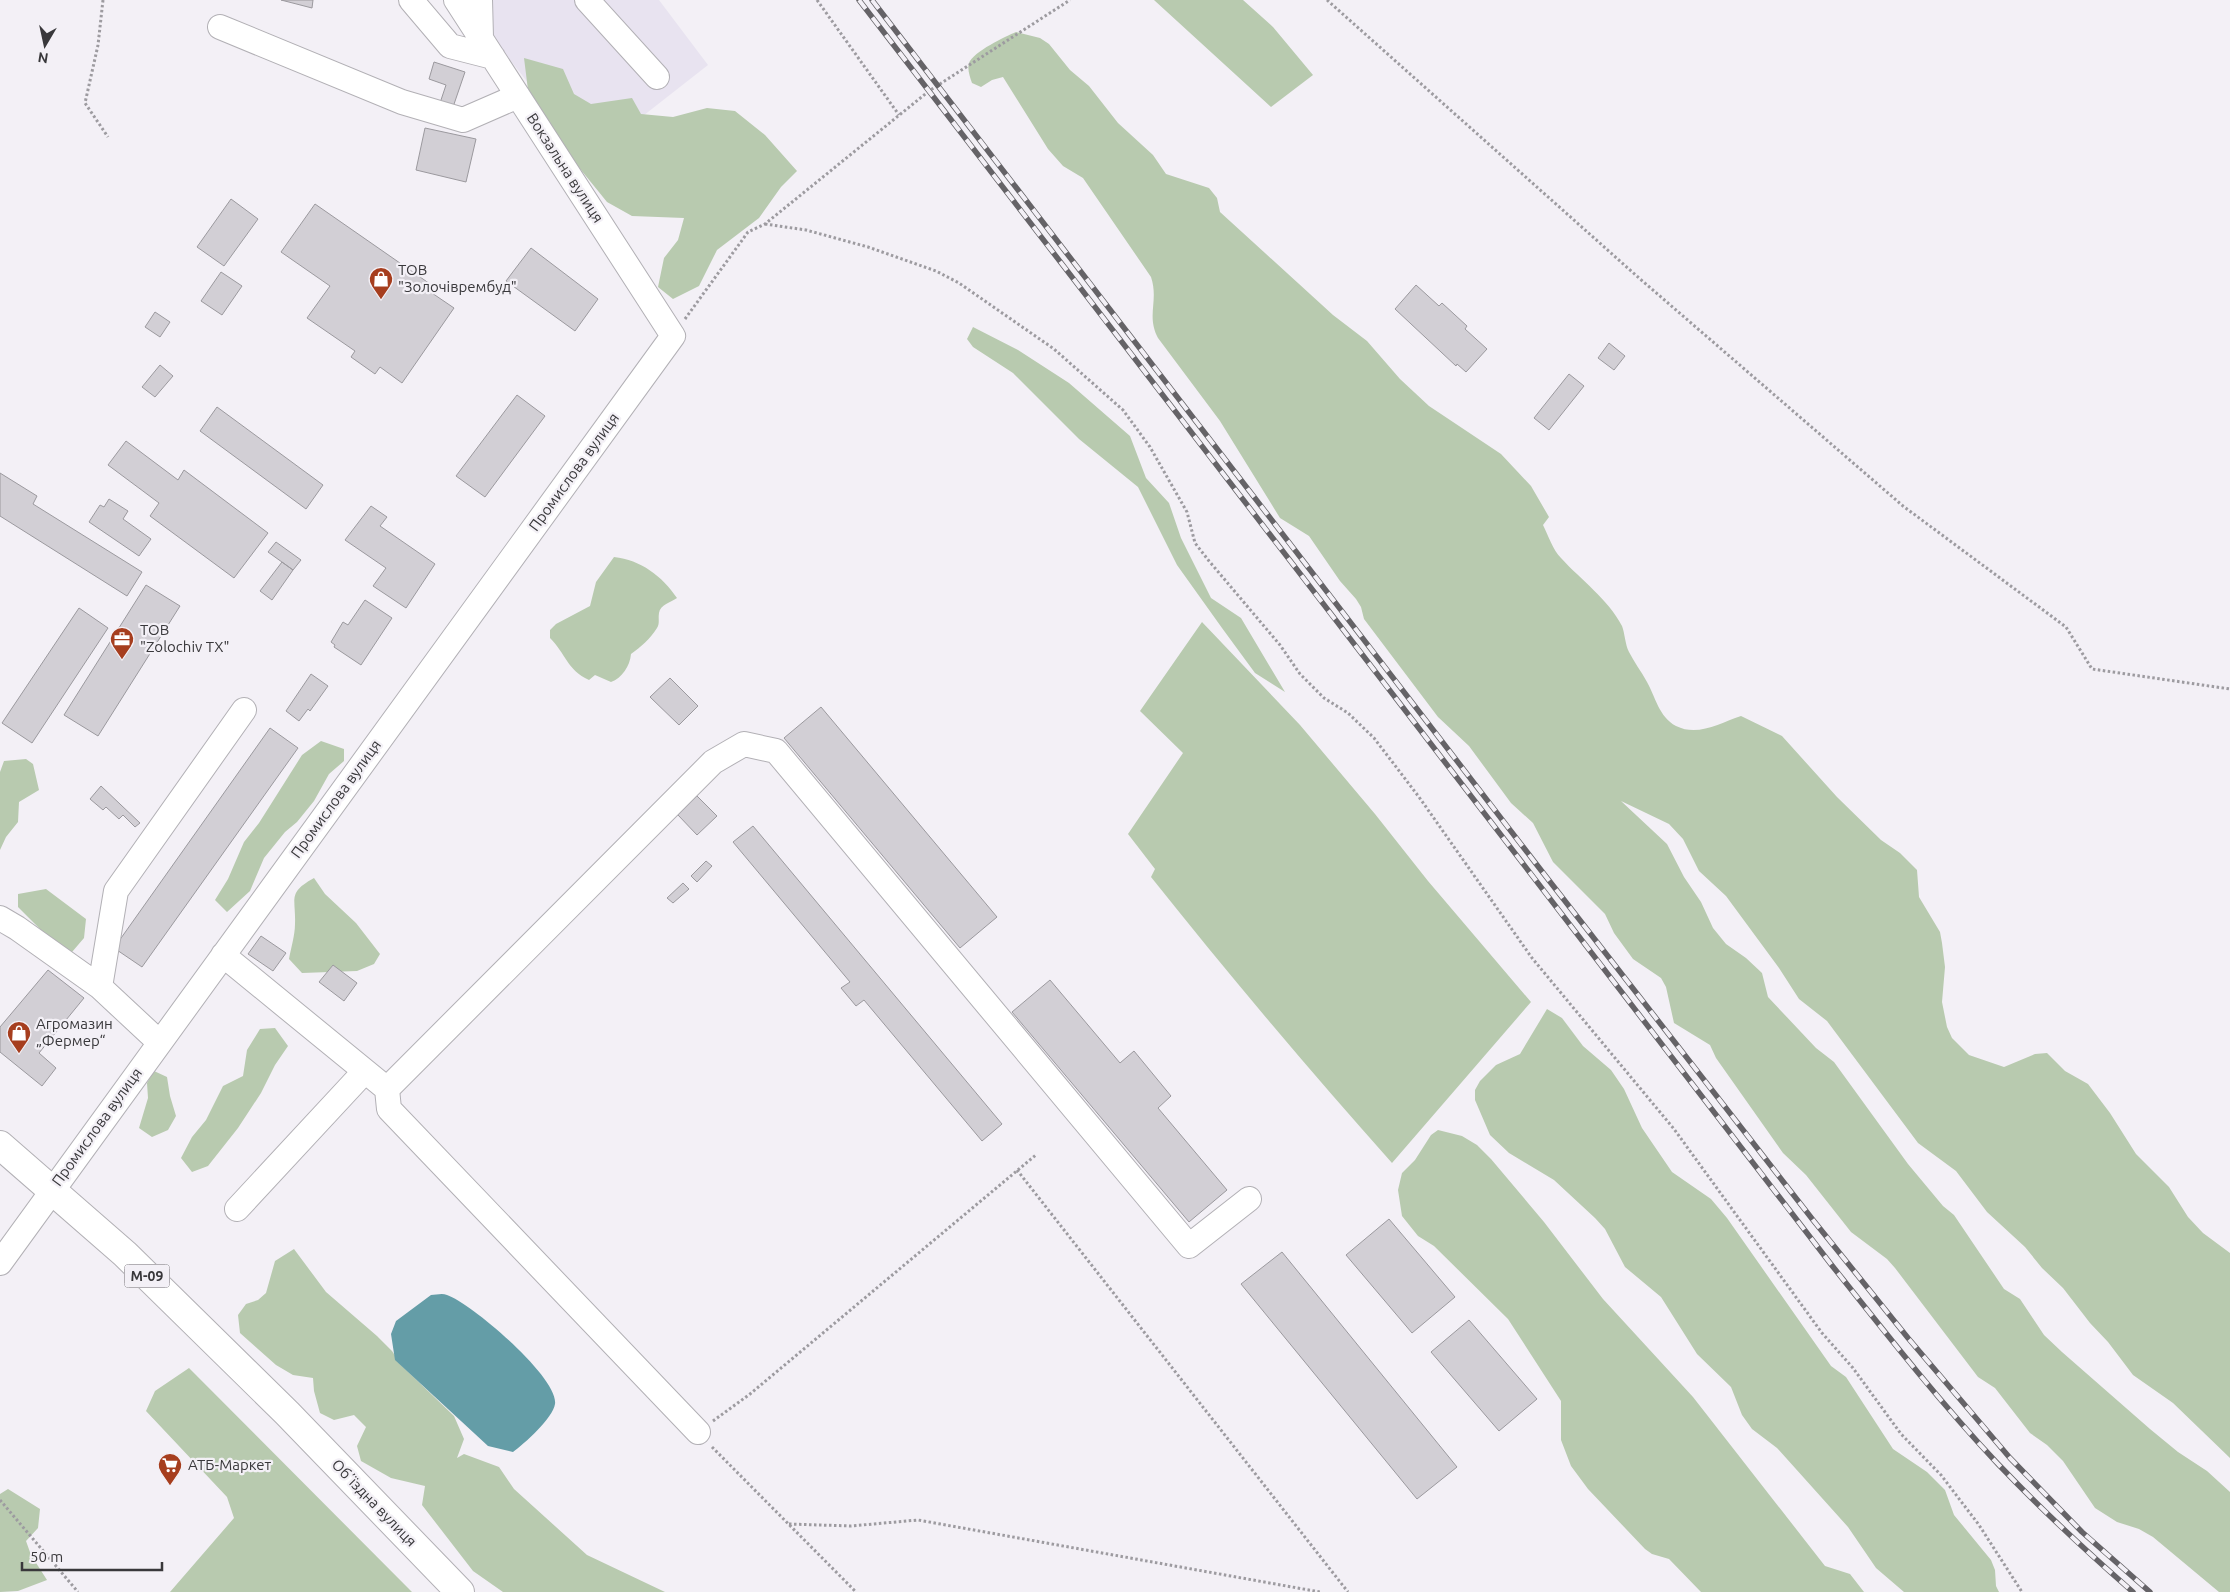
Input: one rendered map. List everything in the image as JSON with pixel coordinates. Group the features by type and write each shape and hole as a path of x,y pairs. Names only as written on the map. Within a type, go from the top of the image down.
{"highway":[{"name":"М-09","path":"0,1145 52,1189"},
{"name":"Обʼїздна вулиця","path":"52,1189 125,1254 287,1413 460,1592"}],"street":[{"path":"411,0 450,46 493,57"},
{"name":"Вокзальна вулиця","path":"456,0 673,336"},
{"path":"480,0 480,38"},
{"path":"587,0 657,77"},
{"path":"220,27 402,102 463,120 518,96"},
{"name":"Промислова вулиця","path":"0,1262 673,336"},
{"path":"100,987 116,892 244,710"},
{"path":"387,1089 713,762 744,744 776,751 1189,1246 1249,1199"},
{"path":"0,918 100,987 159,1042"},
{"path":"223,955 387,1089 389,1109 698,1432"},
{"path":"237,1209 365,1071"}],"path":[{"path":"103,0 98,45 84,103 108,137"},
{"path":"817,0 899,115"},
{"path":"673,336 748,232 765,224 929,91 1070,0"},
{"path":"1327,0 1639,278 1903,506 2066,627 2092,669 2230,689"},
{"path":"765,224 806,230 868,247 936,271 952,279 1054,349 1123,410 1150,447 1187,512 1195,543 1280,644 1300,674 1324,698 1348,713 1374,738 1419,797 1532,958 1674,1129 1822,1333 1853,1368 1901,1434 1941,1475 1979,1525 2022,1592"},
{"path":"856,1592 698,1432 750,1394 1037,1154"},
{"path":"1017,1170 1348,1592"},
{"path":"0,1500 78,1592"},
{"path":"789,1524 851,1526 918,1520 1320,1592"}],"shaded area":[{"path":"463,0 659,0 708,65 588,159"}],"green space":[{"path":"1154,0 1243,0 1273,27 1313,75 1271,107"},
{"path":"1016,32 1040,38 1049,44 1070,70 1089,86 1118,123 1153,155 1166,174 1209,188 1217,198 1220,212 1333,315 1367,341 1400,379 1429,406 1501,454 1531,486 1549,517 1543,525 1558,555 1602,598 1616,616 1622,626 1629,652 1647,682 1661,712 1670,722 1684,729 1701,730 1741,716 1782,736 1837,797 1881,840 1900,853 1917,870 1919,897 1940,932 1945,967 1942,1002 1947,1027 1952,1038 1969,1055 2004,1067 2035,1054 2047,1053 2065,1071 2088,1084 2110,1113 2136,1154 2169,1187 2188,1217 2203,1233 2230,1253 2230,1458 2173,1403 2133,1375 2063,1288 2042,1268 2025,1247 1987,1212 1956,1171 1918,1143 1827,1021 1799,999 1779,968 1726,896 1699,871 1683,839 1669,824 1621,801 1667,844 1684,877 1701,902 1713,928 1726,944 1746,958 1762,973 1768,997 1816,1048 1834,1062 1908,1164 1943,1206 1954,1215 2004,1289 2020,1299 2044,1335 2150,1429 2178,1452 2207,1471 2230,1492 2230,1592 2219,1592 2153,1537 2139,1529 2117,1522 2095,1508 2063,1461 2047,1445 2030,1433 1995,1388 1978,1377 1895,1268 1887,1259 1851,1232 1806,1175 1783,1153 1716,1058 1710,1045 1674,1023 1666,987 1661,978 1633,959 1614,933 1605,914 1553,862 1533,823 1511,803 1469,746 1438,717 1364,619 1361,607 1356,599 1340,581 1309,536 1280,518 1220,421 1158,338 1153,322 1154,293 1151,277 1083,178 1063,166 1048,149 1003,77 992,80 981,87 972,83 968,68 972,59 990,45"},
{"path":"524,58 563,69 574,94 591,104 632,98 641,114 673,117 707,108 735,111 765,135 797,171 781,187 759,218 717,250 699,286 673,299 658,287 664,258 678,240 684,218 632,216 607,202 551,133 528,90"},
{"path":"973,327 1018,350 1069,383 1130,436 1146,478 1169,503 1181,538 1211,598 1241,618 1285,692 1255,673 1222,628 1177,565 1138,487 1079,439 1013,373 973,347 967,339"},
{"path":"614,557 642,565 650,570 665,583 677,598 661,608 657,628 631,654 627,667 619,678 611,682 595,675 589,680 571,667 550,638 550,630 556,624 590,606 596,582"},
{"path":"1202,622 1300,725 1375,814 1428,881 1531,1002 1392,1163 1180,914 1151,877 1155,869 1128,834 1183,753 1140,711"},
{"path":"321,741 344,749 344,761 329,774 314,801 264,858 250,891 227,912 215,900 228,879 244,842 259,823 302,755"},
{"path":"26,759 33,764 39,790 19,802 18,822 6,837 0,850 0,772 4,761"},
{"path":"314,878 325,894 356,923 380,954 374,964 357,971 302,973 289,959 295,928 294,902 296,892 305,883"},
{"path":"46,889 86,919 84,938 72,952 53,942 18,907 18,894"},
{"path":"1547,1009 1562,1018 1583,1046 1611,1070 1624,1089 1642,1128 1672,1172 1711,1199 1727,1218 1831,1366 1846,1377 1893,1449 1927,1472 1945,1490 1954,1515 1991,1560 1999,1592 1904,1592 1876,1568 1848,1527 1777,1448 1752,1429 1742,1415 1731,1387 1697,1354 1661,1297 1625,1267 1605,1229 1554,1180 1509,1153 1490,1135 1475,1100 1475,1090 1480,1081 1496,1065 1520,1054"},
{"path":"275,1028 288,1046 275,1065 261,1093 238,1128 208,1166 192,1172 181,1158 192,1137 206,1120 223,1086 243,1076 247,1050 260,1029"},
{"path":"154,1071 167,1077 176,1116 168,1130 152,1137 139,1128 148,1098 147,1083"},
{"path":"1438,1130 1462,1136 1477,1145 1491,1159 1544,1222 1603,1299 1693,1397 1825,1566 1850,1574 1864,1592 1701,1592 1669,1559 1652,1554 1645,1549 1588,1489 1571,1466 1561,1440 1561,1401 1508,1319 1434,1246 1418,1236 1402,1216 1398,1190 1402,1173 1415,1160 1431,1135"},
{"path":"294,1249 326,1292 377,1336 392,1351 402,1366 454,1416 464,1439 457,1458 464,1454 499,1467 514,1489 587,1555 665,1592 503,1592 473,1571 422,1505 425,1486 391,1478 361,1461 357,1446 366,1427 354,1415 334,1420 320,1413 314,1391 313,1378 293,1375 276,1365 240,1333 238,1315 246,1304 258,1300 266,1293 275,1261"},
{"path":"189,1368 412,1592 170,1592 234,1518 227,1497 146,1411 155,1391"},
{"path":"8,1489 40,1509 38,1528 26,1541 31,1555 47,1580 18,1591 0,1592 0,1494"}],"water":[{"path":"431,1295 447,1295 459,1301 493,1326 529,1360 552,1392 555,1404 553,1410 531,1437 513,1452 488,1446 395,1360 391,1334 396,1321"}],"building":[{"path":"281,0 313,0 312,8"},
{"path":"434,62 465,72 452,110 439,106 446,85 429,79"},
{"path":"425,128 476,139 466,182 416,170"},
{"path":"231,199 258,219 224,266 197,247"},
{"name":"ТОВ \"Золочіврембуд\"","path":"315,204 433,286 429,291 454,308 402,383 380,367 375,374 351,357 355,351 307,318 330,286 281,252"},
{"path":"531,248 598,299 575,331 506,281"},
{"path":"221,272 242,286 222,315 201,301"},
{"path":"1416,285 1439,306 1442,303 1467,326 1465,329 1487,349 1466,372 1457,364 1456,366 1395,309"},
{"path":"155,312 170,322 160,337 145,327"},
{"path":"1609,343 1625,356 1614,370 1598,358"},
{"path":"160,365 173,376 155,397 142,387"},
{"path":"1569,374 1584,386 1549,430 1534,418"},
{"path":"517,395 545,416 485,497 456,476"},
{"path":"217,407 323,485 306,509 200,431"},
{"path":"126,441 178,480 184,470 268,533 234,578 150,516 159,503 108,465"},
{"path":"0,473 37,496 33,504 142,572 127,596 0,516"},
{"path":"109,499 128,511 123,519 151,539 139,556 89,522 100,505 104,507"},
{"path":"371,506 387,517 380,526 435,564 406,608 373,586 386,568 345,540"},
{"path":"276,542 301,560 293,570 268,552"},
{"path":"282,562 293,570 272,600 260,591"},
{"name":"ТОВ \"Zolochiv TX\"","path":"146,585 180,606 98,736 64,715"},
{"path":"365,600 392,618 361,665 334,647 335,645 331,642 343,622 348,625"},
{"path":"79,608 108,628 32,743 2,723"},
{"path":"311,674 328,686 310,711 308,709 299,721 286,711"},
{"path":"670,678 698,706 679,725 650,697"},
{"path":"821,707 997,917 960,948 784,738"},
{"path":"270,728 298,748 142,967 114,948"},
{"path":"101,786 140,823 135,827 123,815 119,819 106,807 103,810 90,799"},
{"path":"697,796 717,816 697,835 678,815"},
{"path":"753,826 1002,1124 982,1141 864,1000 856,1006 841,988 850,982 733,842"},
{"path":"706,861 712,866 697,882 691,876"},
{"path":"683,883 689,889 673,903 667,898"},
{"path":"261,936 286,953 273,971 248,954"},
{"path":"333,965 357,983 344,1001 319,982"},
{"path":"48,970 84,998 39,1053 56,1068 42,1086 0,1052 0,1027"},
{"path":"1050,980 1120,1063 1134,1051 1171,1096 1158,1108 1227,1190 1189,1222 1012,1012"},
{"path":"1389,1219 1455,1297 1412,1333 1346,1255"},
{"path":"1282,1252 1457,1467 1417,1499 1241,1284"},
{"path":"1469,1320 1537,1399 1499,1431 1431,1352"}],"railway":[{"path":"859,0 1830,1263 1933,1390 1998,1464 2064,1530 2133,1592"},
{"path":"872,0 1537,865 1813,1220 1908,1338 2010,1458 2082,1532 2150,1592"}],"place":[{"name":"ТОВ \"Золочіврембуд\"","path":"381,300"},
{"name":"ТОВ \"Zolochiv TX\"","path":"122,660"},
{"name":"Агромазин „Фермер“","path":"19,1054"},
{"name":"АТБ-Маркет","path":"170,1486"}]}
